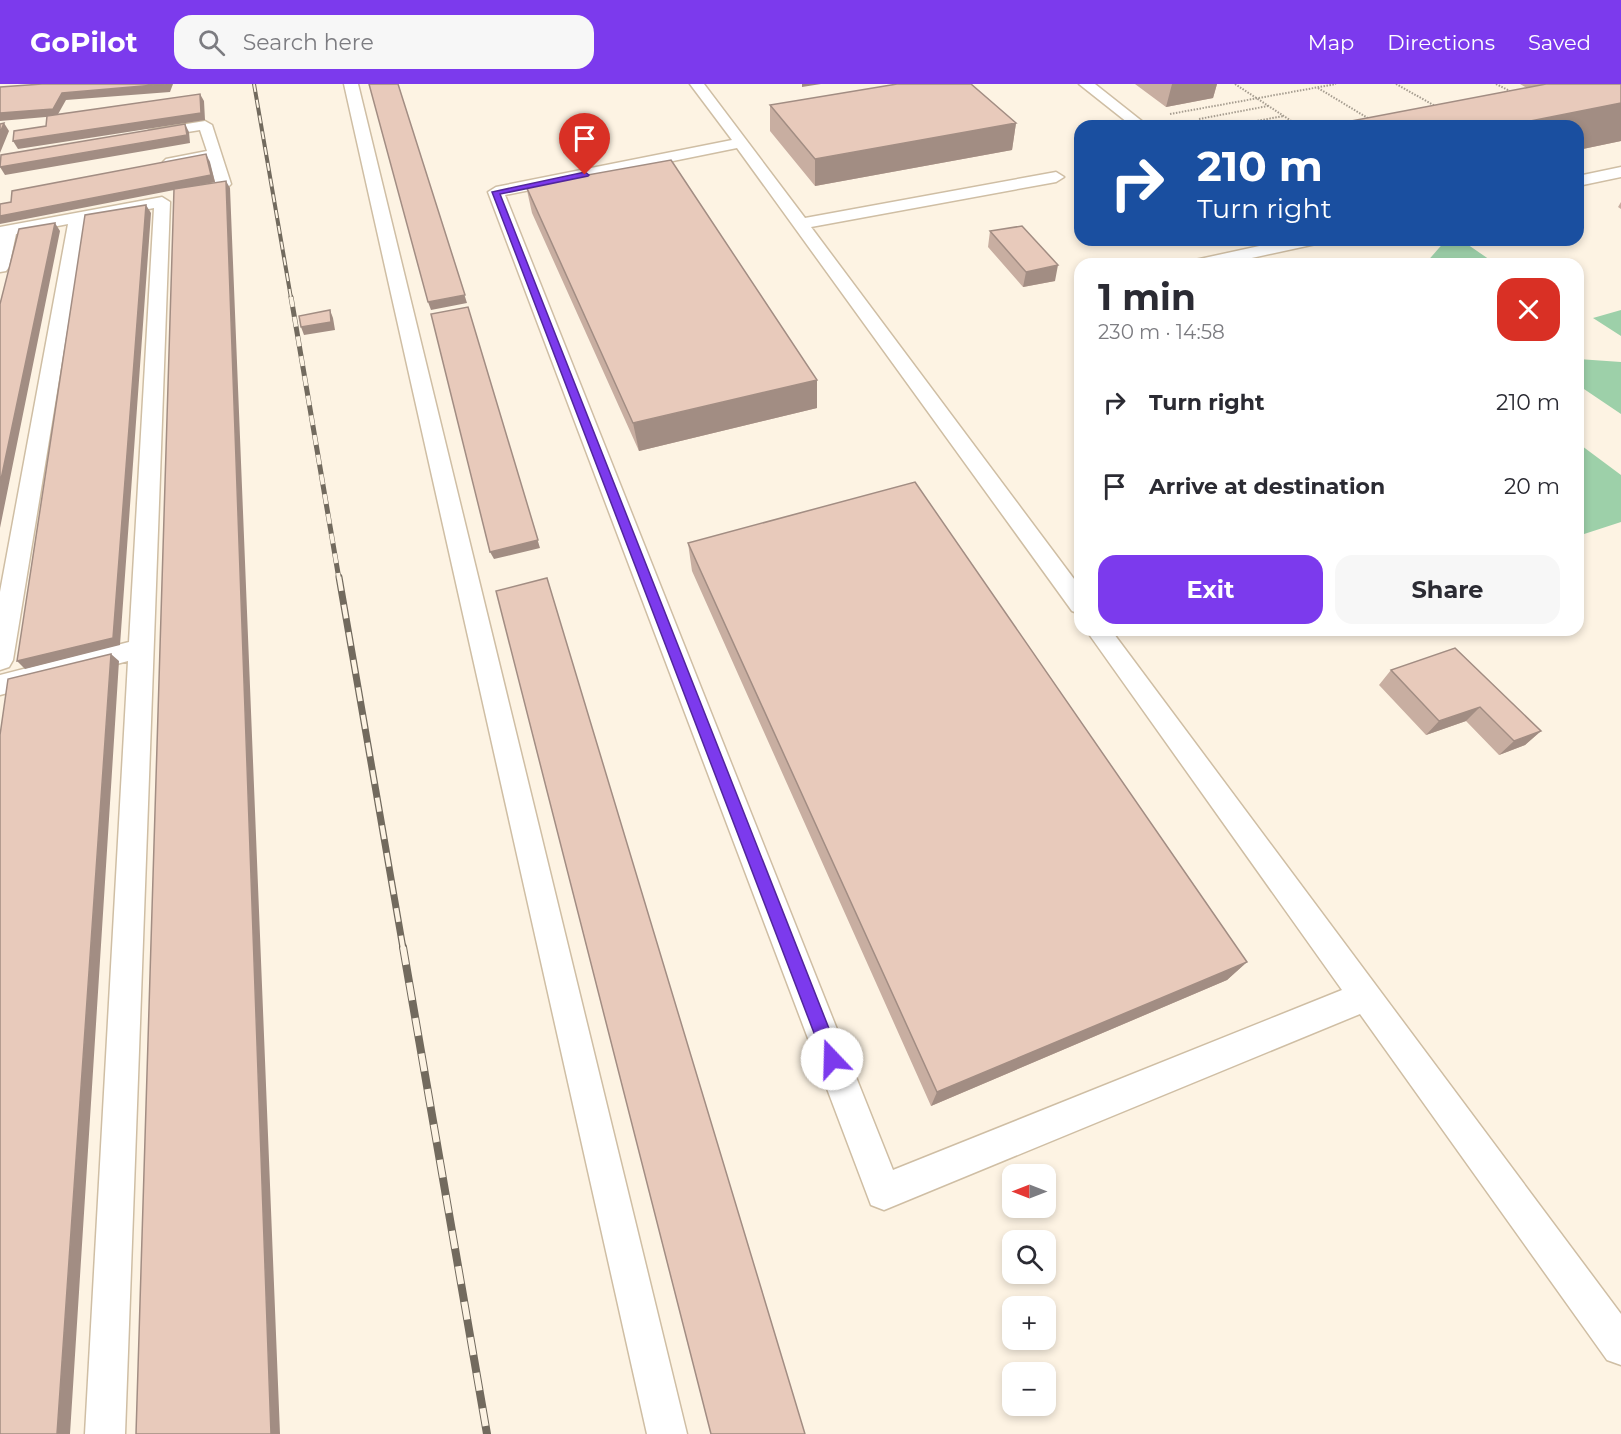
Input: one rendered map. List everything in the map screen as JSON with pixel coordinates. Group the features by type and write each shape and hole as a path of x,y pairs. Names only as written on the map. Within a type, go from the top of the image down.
{"lane":[{"path":"351,84 667,1434"},
{"path":"697,84 1074,597"},
{"path":"1086,84 1134,120"},
{"path":"0,267 5,231 162,202 223,184 205,125 135,136"},
{"path":"741,143 496,192 884,1192 1365,996"},
{"path":"158,165 215,154"},
{"path":"1584,180 1621,172"},
{"path":"801,224 1056,177"},
{"path":"105,1434 162,202"},
{"path":"0,660 77,218"},
{"path":"1228,258 1283,246"},
{"path":"1102,636 1621,1346"},
{"path":"0,685 141,648"}],"path":[{"path":"1235,84 1290,120"},
{"path":"1175,113 1336,84"},
{"path":"1396,84 1438,107"},
{"path":"1496,84 1517,95"},
{"path":"1317,87 1372,120"},
{"path":"1199,119 1269,106"},
{"path":"1262,120 1284,116"}],"green space":[{"path":"1441,246 1470,246 1487,258 1430,258"},
{"path":"1621,310 1621,336 1593,318"},
{"path":"1584,359 1621,362 1621,414 1584,389"},
{"path":"1584,447 1621,475 1621,522 1584,534"}],"building":[{"path":"42,84 166,84 62,93 53,109 0,113 0,87"},
{"path":"369,84 398,84 465,295 428,302"},
{"path":"897,84 971,84 1016,123 815,159 770,105"},
{"path":"1546,84 1621,84 1621,103 1535,120 1357,120"},
{"path":"200,94 201,113 13,141 14,131 46,126 47,116"},
{"path":"185,124 187,135 0,167 1,155"},
{"path":"206,154 211,175 0,216 0,204 11,202 12,191"},
{"path":"671,160 817,380 633,423 526,186"},
{"path":"226,181 271,1434 136,1434 174,189"},
{"path":"146,205 113,638 17,661 85,215"},
{"path":"55,223 0,484 0,304 19,229"},
{"path":"1022,226 1058,265 1026,272 990,231"},
{"path":"468,307 538,540 490,552 431,314"},
{"path":"330,310 331,322 301,327 299,316"},
{"path":"915,482 1247,962 937,1092 688,543"},
{"path":"547,578 805,1434 711,1434 496,591"},
{"path":"1455,648 1541,731 1514,741 1480,707 1439,721 1391,670"},
{"path":"111,654 57,1434 0,1434 0,735 8,679"}],"railway":[{"path":"254,84 291,298"},
{"path":"291,297 339,579"},
{"path":"339,577 403,948"},
{"path":"403,947 487,1434"}],"route":[{"path":"585,175 496,192 832,1059"}]}
